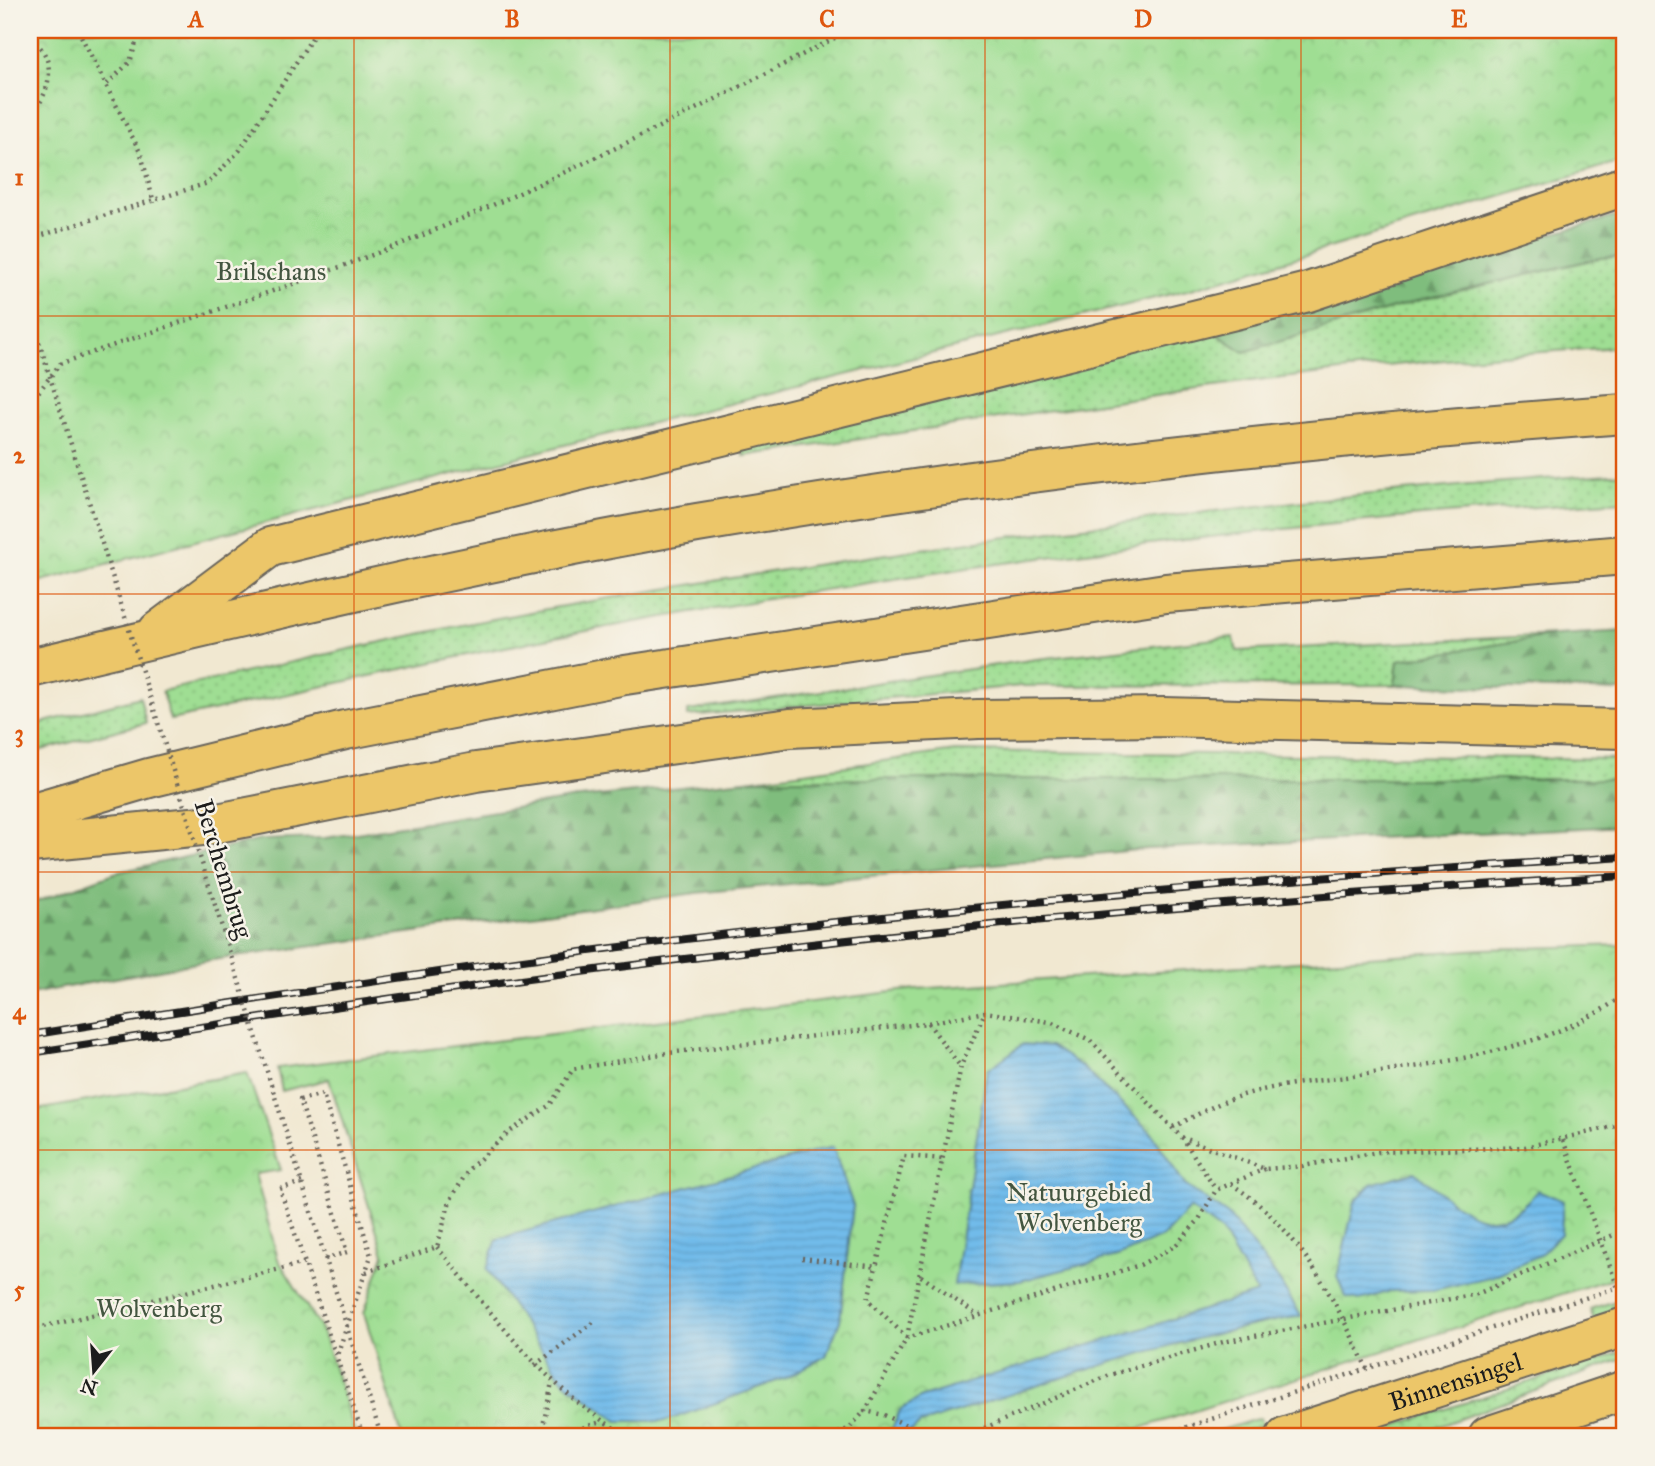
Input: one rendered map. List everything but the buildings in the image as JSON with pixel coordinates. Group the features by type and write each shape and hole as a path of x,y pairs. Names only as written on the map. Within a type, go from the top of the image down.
{"main road":[{"path":"145,640 270,547 1308,292 1625,186"},
{"path":"30,668 514,558 822,503 1259,445 1625,414"},
{"path":"30,813 149,778 345,730 625,675 1166,593 1625,555"},
{"path":"30,843 202,825 489,770 790,728 978,719 1164,717 1625,729"},
{"name":"Binnensingel","path":"1286,1436 1625,1327"},
{"path":"1488,1436 1625,1390"}],"path":[{"path":"78,30 141,154 154,202"},
{"path":"107,84 130,62 140,30"},
{"path":"30,239 208,183 240,150 317,30"},
{"path":"30,404 60,364 364,258 453,223 757,79 850,30"},
{"path":"30,38 45,52 50,67 48,88 41,104 30,117"},
{"name":"Berchembrug","path":"30,313 32,330 381,1436"},
{"path":"1173,1127 1231,1099 1291,1084 1425,1064 1497,1049 1572,1027 1601,1013 1625,995"},
{"path":"832,1436 848,1429 865,1410 907,1338 961,1066 985,1012"},
{"path":"437,1247 450,1201 468,1170 509,1132 550,1105 573,1069 668,1053 928,1023 985,1012 1050,1022 1090,1040 1173,1127 1216,1190"},
{"path":"928,1023 961,1066"},
{"path":"325,1259 347,1252 300,1100 323,1094 371,1256 336,1358"},
{"path":"907,1338 1140,1265 1175,1246 1198,1221 1216,1190 1265,1169 1303,1166 1378,1152 1525,1147 1625,1124"},
{"path":"1181,1137 1265,1169"},
{"path":"1563,1140 1618,1288"},
{"path":"907,1338 868,1299 904,1156 944,1158"},
{"path":"302,1182 280,1189 363,1436"},
{"path":"1230,1184 1246,1193 1293,1242 1316,1271 1344,1320 1367,1370"},
{"path":"865,1410 884,1415 928,1436 980,1430 1028,1407 1110,1375 1223,1342 1477,1294 1625,1230"},
{"path":"366,1272 437,1247"},
{"path":"437,1247 552,1382 602,1422 628,1436"},
{"path":"802,1258 877,1267"},
{"path":"30,1330 305,1263"},
{"path":"920,1276 978,1315"},
{"path":"1159,1436 1625,1285"},
{"path":"535,1365 595,1321"},
{"path":"541,1436 552,1382"},
{"path":"556,1436 602,1422"},
{"path":"1617,1436 1625,1434"}],"green space":[{"name":"Brilschans","path":"30,30 1625,30 1625,160 1191,289 576,442 30,584"},
{"path":"1625,214 1625,256 1600,258 1424,299 1244,352 1206,327"},
{"path":"1625,256 1625,347 1514,354 1294,377 744,456 742,443 1206,327 1244,352 1424,299 1600,258"},
{"path":"1625,473 1625,501 1502,509 1255,532 1008,562 886,580 582,632 170,720 162,691 487,620 834,562 1229,509"},
{"path":"1625,631 1625,691 1395,685 1398,660 1556,635"},
{"path":"1556,635 1398,660 1395,685 1021,686 688,716 688,711 1037,659 1233,637 1237,651"},
{"path":"140,697 146,723 30,753 30,726"},
{"path":"955,751 1625,759 1625,779 754,779"},
{"path":"754,779 1625,779 1625,826 1147,849 696,893 212,960 30,994 30,904 114,873 261,840 325,838 571,799"},
{"name":"Natuurgebied Wolvenberg","path":"1625,945 1625,1274 1116,1436 402,1436 364,1313 384,1254 329,1079 282,1091 277,1068 916,989 1483,949"},
{"name":"Wolvenberg","path":"247,1073 281,1170 255,1174 278,1259 322,1331 356,1436 30,1436 30,1111"},
{"path":"1625,1298 1625,1309 1594,1320 1590,1309"},
{"path":"1625,1351 1625,1358 1413,1436 1362,1436"},
{"path":"1260,1418 1262,1426 1229,1436 1216,1436 1215,1432"}],"water":[{"path":"1023,1044 1051,1046 1081,1066 1151,1132 1185,1185 1228,1215 1275,1274 1301,1316 1156,1349 920,1424 906,1436 883,1436 892,1429 900,1410 922,1397 1257,1293 1222,1232 1190,1208 1163,1237 1117,1256 1020,1281 954,1285 987,1070"},
{"path":"833,1147 853,1206 840,1321 826,1356 785,1378 666,1421 618,1421 563,1381 487,1269 497,1239"},
{"path":"1414,1172 1459,1207 1488,1219 1503,1217 1520,1208 1538,1190 1563,1201 1561,1234 1540,1255 1493,1276 1434,1290 1392,1291 1360,1300 1346,1297 1337,1277 1355,1201 1371,1184"}],"railway":[{"path":"30,1035 309,991 718,935 1106,895 1625,857"},
{"path":"30,1053 527,979 809,944 1158,909 1625,876"}]}
